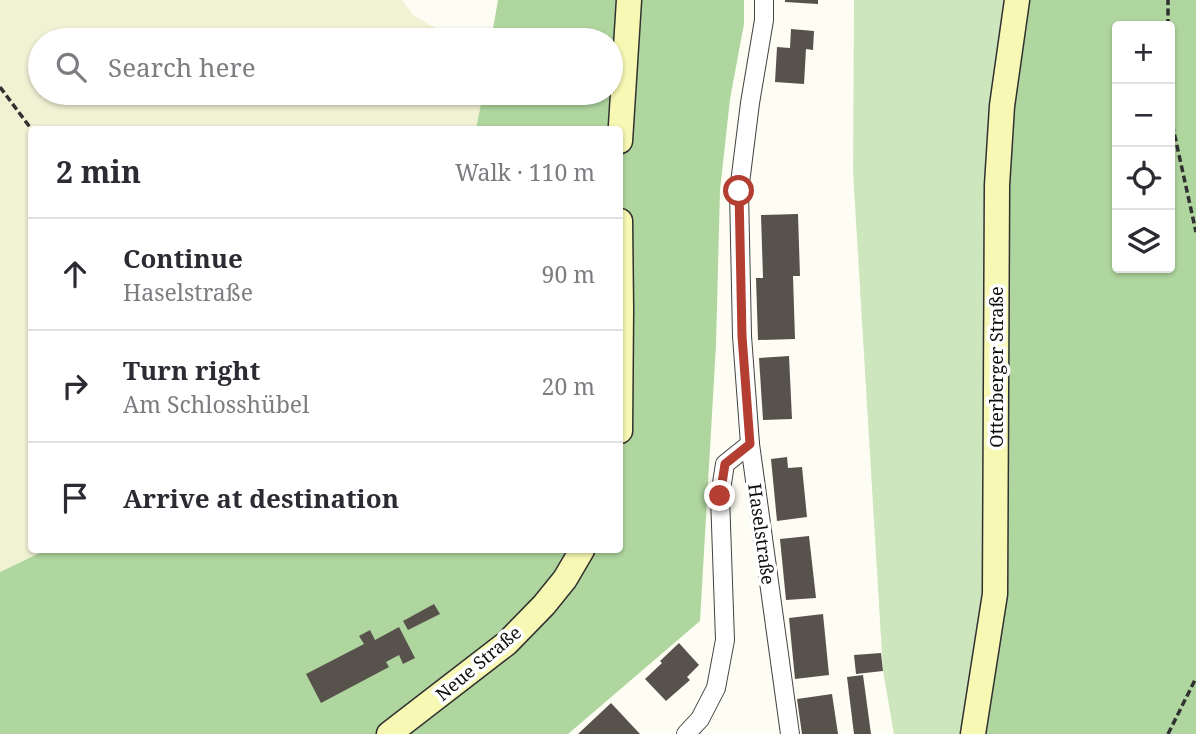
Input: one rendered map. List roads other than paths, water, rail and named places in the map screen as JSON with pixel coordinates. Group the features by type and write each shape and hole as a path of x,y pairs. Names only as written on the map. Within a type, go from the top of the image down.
{"street":[{"path":"623,94 629,0"},
{"name":"Haselstraße","path":"764,0 764,20 739,191 742,336 750,444 790,734"},
{"name":"Otterberger Straße","path":"973,734 995,594 997,185 1002,106 1017,0"},
{"path":"621,126 622,105"},
{"path":"686,734 700,719 716,688 725,640 720,496 725,464 750,444"},
{"name":"Neue Straße","path":"389,734 507,643 544,605 565,579 580,553"}]}
